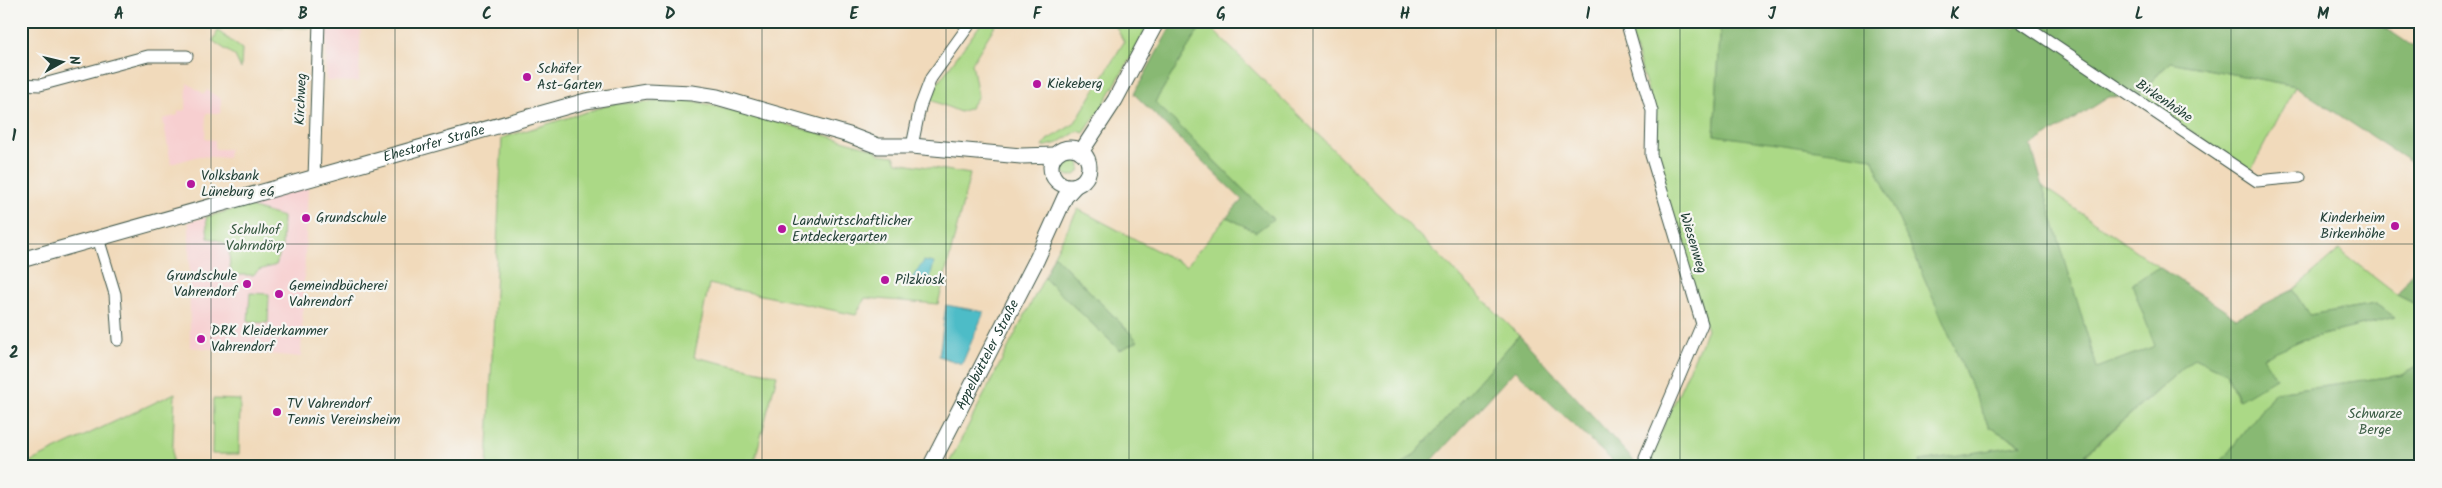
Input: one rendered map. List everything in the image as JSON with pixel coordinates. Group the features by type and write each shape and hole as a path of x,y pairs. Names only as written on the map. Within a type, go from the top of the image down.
{"street":[{"name":"Kirchweg","path":"314,179 319,21"},
{"path":"912,146 920,107 931,78 972,21"},
{"path":"1081,152 1114,100 1157,21"},
{"name":"Wiesenweg","path":"1626,21 1652,111 1651,155 1702,324 1645,457 1647,467"},
{"name":"Birkenhöhe","path":"2019,21 2257,181 2300,177"},
{"path":"21,84 40,85 148,56 187,56"},
{"name":"Ehestorfer Straße","path":"21,260 586,101 647,91 692,93 717,98 849,135 878,146 912,146 1021,156 1055,155"},
{"path":"1067,148 1081,152 1087,160 1088,171 1084,180 1076,185 1066,186 1053,176 1051,162 1055,155 1067,148"},
{"name":"Ehestorfer Straße","path":"1021,156 1042,165 1053,176"},
{"name":"Appelbütteler Straße","path":"1045,242 1057,194 1053,176"},
{"name":"Appelbütteler Straße","path":"930,467 1045,242 1067,194 1076,185"},
{"path":"98,238 115,294 118,340"}],"shaded area":[{"path":"327,21 361,21 359,82 326,81"},
{"path":"187,83 204,94 207,90 221,99 221,113 206,113 205,139 215,140 215,149 229,149 228,158 199,156 171,164 163,119 178,115 178,111 186,110"},
{"name":"Grundschule Vahrendorf","path":"308,187 301,357 190,347 189,222"}],"green space":[{"path":"256,21 311,21 311,28 256,26"},
{"path":"983,21 994,21 996,24 972,63 978,96 970,108 960,112 931,100 937,84"},
{"path":"1113,21 1152,21 1103,105 1084,133 1078,131 1058,143 1043,147 1047,140 1074,124 1124,42"},
{"path":"1174,21 1204,21 1155,102 1273,219 1256,232 1227,217 1242,200 1134,94"},
{"path":"1204,21 1519,335 1416,453 1400,467 947,467 1044,278 1120,350 1138,341 1054,255 1078,209 1186,266 1227,217 1256,232 1273,219 1155,102"},
{"path":"1627,21 1681,21 1700,25 1701,21 1721,21 1714,135 1872,157 1989,427 2023,446 1920,461 1922,467 1650,467 1648,461 1707,330 1654,160 1655,115"},
{"path":"1721,21 2003,21 2014,29 2021,21 2375,21 2421,52 2421,169 2295,86 2170,62 2137,96 2109,97 2031,146 2097,368 2155,346 2132,284 2159,267 2236,318 2293,290 2309,315 2375,304 2396,317 2302,340 2263,357 2276,378 2239,400 2226,373 2194,358 2085,454 2110,467 1922,467 1920,461 2022,445 1989,427 1872,158 1714,135"},
{"path":"218,31 242,49 241,69 235,56 213,41"},
{"path":"2170,62 2295,86 2251,170 2137,97"},
{"path":"689,100 750,114 874,149 879,154 894,156 897,162 970,174 938,304 865,298 856,315 709,284 694,357 777,375 753,467 487,467 502,138 612,104"},
{"path":"1067,158 1075,158 1080,163 1078,174 1067,176 1062,171 1062,163"},
{"path":"2042,186 2159,267 2133,284 2156,346 2097,368"},
{"name":"Schulhof Vahrndörp","path":"247,206 283,217 282,247 276,265 259,270 253,275 233,275 230,268 228,247 218,240 208,238 206,217"},
{"path":"2339,250 2397,295 2421,307 2421,364 2402,375 2275,392 2217,467 2110,467 2085,455 2194,358 2226,373 2238,400 2262,357 2302,340 2396,317 2375,304 2309,315 2293,290"},
{"path":"1054,255 1138,341 1120,350 1044,278"},
{"path":"2421,260 2421,307 2397,295"},
{"path":"250,293 269,294 268,323 248,322"},
{"path":"1519,335 1633,460 1635,467 1619,467 1515,370 1426,467 1400,467 1416,453"},
{"name":"Schwarze Berge","path":"2421,364 2421,467 2217,467 2275,392 2402,375"},
{"path":"175,393 172,467 21,467 21,466"},
{"path":"213,399 240,400 239,454 212,454"}],"water":[{"path":"924,261 934,263 929,282 912,278"},
{"path":"946,305 984,312 962,364 939,356"}],"place":[{"name":"Schäfer Ast-Garten","path":"527,77"},
{"name":"Kiekeberg","path":"1037,84"},
{"name":"Volksbank Lüneburg eG","path":"191,184"},
{"name":"Grundschule","path":"306,218"},
{"name":"Kinderheim Birkenhöhe","path":"2395,226"},
{"name":"Landwirtschaftlicher Entdeckergarten","path":"782,229"},
{"name":"Pilzkiosk","path":"885,280"},
{"name":"Grundschule Vahrendorf","path":"247,284"},
{"name":"Gemeindbücherei Vahrendorf","path":"279,294"},
{"name":"DRK Kleiderkammer Vahrendorf","path":"201,339"},
{"name":"TV Vahrendorf Tennis Vereinsheim","path":"277,412"}]}
